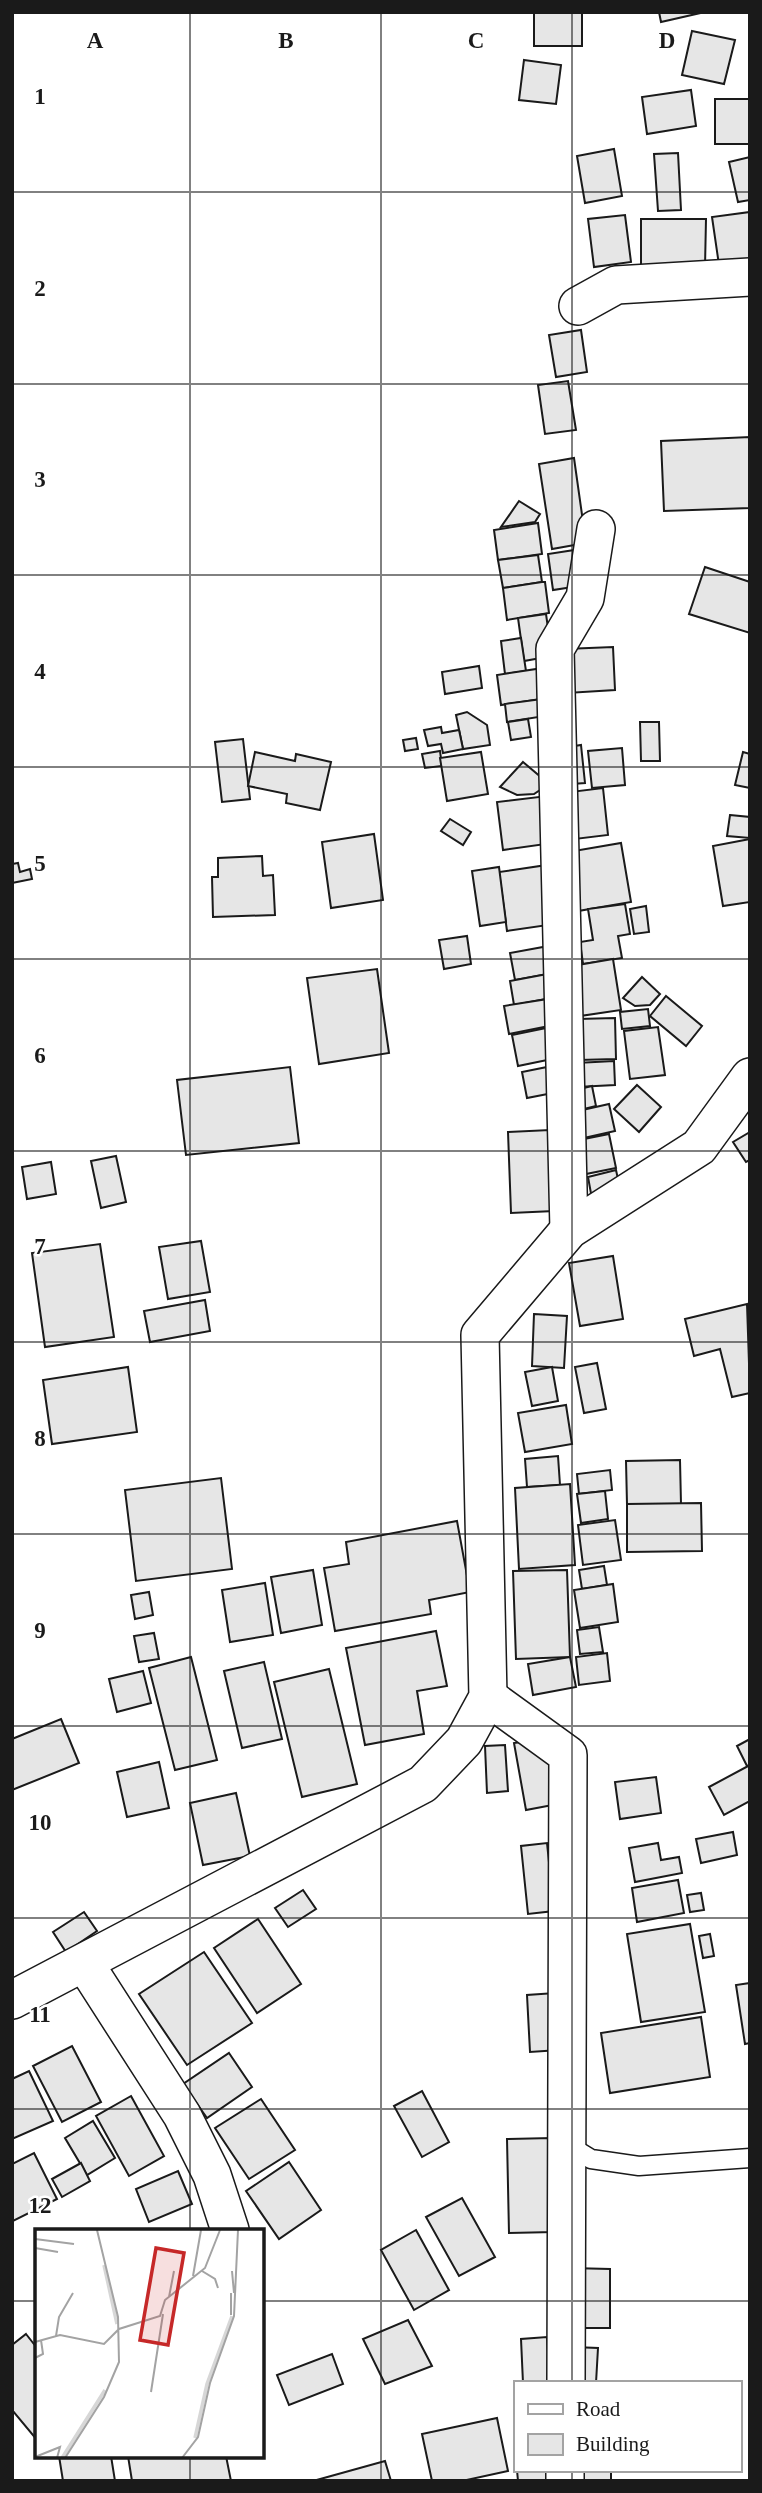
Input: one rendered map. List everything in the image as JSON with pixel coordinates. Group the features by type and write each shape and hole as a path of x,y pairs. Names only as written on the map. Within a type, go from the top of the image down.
{"street":[{"path":"578,306 616,285 750,278"},
{"path":"569,1230 555,649 585,598 596,529"},
{"path":"12,2000 423,1784 464,1741 488,1697 480,1335 569,1230 699,1147 750,1077"},
{"path":"488,1697 568,1755 566,2381"},
{"path":"85,1964 182,2115 212,2175 229,2229"}],"lane":[{"path":"568,2145 591,2159 639,2166 750,2158"}],"building":[{"path":"534,12 582,12 582,46 534,46"},
{"path":"659,12 705,12 661,22"},
{"path":"692,31 735,40 724,84 682,75"},
{"path":"524,60 561,65 556,104 519,100"},
{"path":"691,90 696,126 647,134 642,97"},
{"path":"715,99 750,99 750,144 715,144"},
{"path":"614,149 622,196 585,203 577,156"},
{"path":"678,153 681,210 658,211 654,154"},
{"path":"750,157 750,200 738,202 729,162"},
{"path":"750,212 750,260 719,265 712,217"},
{"path":"625,215 631,262 594,267 588,219"},
{"path":"641,219 706,219 705,267 641,266"},
{"path":"581,330 587,372 556,377 549,335"},
{"path":"568,381 576,430 545,434 538,385"},
{"path":"750,437 750,508 664,511 661,441"},
{"path":"574,458 586,543 552,549 539,464"},
{"path":"519,501 540,514 535,522 501,527"},
{"path":"538,523 542,554 498,560 494,530"},
{"path":"581,549 586,585 553,590 548,554"},
{"path":"538,555 542,582 503,588 498,560"},
{"path":"705,567 750,582 750,633 689,614"},
{"path":"545,582 549,613 507,620 503,588"},
{"path":"546,614 552,656 524,661 518,618"},
{"path":"521,638 526,671 505,674 501,641"},
{"path":"613,647 615,690 567,693 565,649"},
{"path":"479,666 482,688 445,694 442,672"},
{"path":"543,668 547,698 501,705 497,675"},
{"path":"542,699 545,716 507,722 505,704"},
{"path":"467,712 487,725 490,745 463,749 456,715"},
{"path":"528,719 531,737 511,740 508,722"},
{"path":"640,722 659,722 660,761 641,761"},
{"path":"441,727 442,733 459,730 463,749 443,753 441,744 428,746 424,730"},
{"path":"416,738 418,749 405,751 403,740"},
{"path":"243,739 250,799 222,802 215,742"},
{"path":"581,745 585,783 572,784 568,747"},
{"path":"622,748 625,785 592,788 588,751"},
{"path":"440,751 442,766 425,768 422,754"},
{"path":"255,752 295,761 296,754 331,762 320,810 286,803 287,794 248,786"},
{"path":"481,752 488,794 447,801 440,758"},
{"path":"743,752 750,754 750,788 735,785"},
{"path":"523,762 549,784 534,794 517,795 500,787"},
{"path":"603,788 608,835 575,839 570,792"},
{"path":"547,796 553,843 503,850 497,802"},
{"path":"730,815 750,817 750,838 727,836"},
{"path":"450,819 471,832 463,845 441,831"},
{"path":"374,834 383,900 331,908 322,842"},
{"path":"750,839 750,902 723,906 713,846"},
{"path":"621,843 631,902 578,911 568,852"},
{"path":"262,856 263,876 273,875 275,915 213,917 212,877 218,877 218,858"},
{"path":"18,863 20,872 30,869 32,879 12,883 12,864"},
{"path":"547,865 555,924 507,931 499,872"},
{"path":"499,867 506,922 480,926 472,871"},
{"path":"625,904 630,934 618,936 622,958 583,964 580,942 593,940 588,909"},
{"path":"646,906 649,932 634,934 630,909"},
{"path":"467,936 471,964 444,969 439,940"},
{"path":"554,945 559,972 515,980 510,953"},
{"path":"613,959 621,1010 580,1016 572,966"},
{"path":"377,969 389,1053 319,1064 307,978"},
{"path":"558,972 562,996 514,1005 510,981"},
{"path":"642,977 660,994 650,1005 635,1006 623,998"},
{"path":"666,996 702,1026 686,1046 650,1016"},
{"path":"554,998 559,1024 509,1034 504,1006"},
{"path":"648,1009 650,1026 622,1029 620,1012"},
{"path":"615,1018 616,1059 579,1060 578,1019"},
{"path":"551,1027 557,1058 518,1066 512,1035"},
{"path":"658,1027 665,1075 630,1079 624,1031"},
{"path":"614,1061 615,1085 577,1087 576,1063"},
{"path":"552,1066 558,1092 527,1098 522,1072"},
{"path":"290,1067 299,1143 186,1155 177,1080"},
{"path":"637,1085 661,1107 639,1132 614,1109"},
{"path":"592,1086 596,1106 576,1111 571,1091"},
{"path":"609,1104 615,1131 575,1140 569,1113"},
{"path":"550,1130 554,1211 511,1213 508,1132"},
{"path":"750,1132 750,1160 746,1162 733,1142"},
{"path":"609,1134 616,1168 586,1174 579,1140"},
{"path":"116,1156 126,1202 101,1208 91,1161"},
{"path":"51,1162 56,1194 27,1199 22,1167"},
{"path":"616,1170 621,1193 592,1199 588,1177"},
{"path":"201,1241 210,1292 168,1299 159,1247"},
{"path":"100,1244 114,1337 45,1347 32,1253"},
{"path":"613,1256 623,1319 580,1326 569,1263"},
{"path":"205,1300 210,1331 150,1342 144,1311"},
{"path":"747,1304 750,1393 732,1397 720,1349 694,1356 685,1319"},
{"path":"534,1314 567,1316 564,1368 532,1366"},
{"path":"597,1363 606,1409 584,1413 575,1367"},
{"path":"128,1367 137,1432 52,1444 43,1380"},
{"path":"552,1367 558,1401 532,1406 525,1372"},
{"path":"566,1405 572,1444 525,1452 518,1413"},
{"path":"558,1456 560,1485 527,1487 525,1459"},
{"path":"680,1460 681,1504 627,1504 626,1461"},
{"path":"610,1470 612,1490 579,1494 577,1474"},
{"path":"221,1478 232,1569 136,1581 125,1490"},
{"path":"570,1484 575,1565 519,1569 515,1488"},
{"path":"605,1491 608,1519 581,1523 577,1494"},
{"path":"701,1503 702,1551 627,1552 627,1504"},
{"path":"615,1520 621,1560 583,1565 578,1525"},
{"path":"457,1521 470,1592 429,1600 431,1614 335,1631 324,1568 349,1564 346,1542"},
{"path":"604,1566 607,1585 582,1589 579,1570"},
{"path":"313,1570 322,1625 281,1633 271,1577"},
{"path":"567,1570 570,1657 516,1659 513,1571"},
{"path":"265,1583 273,1635 230,1642 222,1590"},
{"path":"613,1584 618,1622 580,1628 574,1590"},
{"path":"149,1592 153,1615 135,1619 131,1595"},
{"path":"599,1627 603,1652 580,1654 577,1630"},
{"path":"436,1631 447,1686 417,1691 424,1734 365,1745 346,1648"},
{"path":"154,1633 159,1659 139,1662 134,1636"},
{"path":"607,1653 610,1681 579,1685 576,1657"},
{"path":"191,1657 217,1760 175,1770 149,1668"},
{"path":"570,1657 576,1687 533,1695 528,1664"},
{"path":"264,1662 282,1739 242,1748 224,1671"},
{"path":"329,1669 357,1784 302,1797 274,1682"},
{"path":"143,1671 151,1703 117,1712 109,1679"},
{"path":"61,1719 79,1763 12,1790 12,1739"},
{"path":"750,1739 750,1765 747,1766 737,1746"},
{"path":"536,1740 550,1762 558,1804 526,1810 514,1743"},
{"path":"505,1745 508,1791 487,1793 485,1746"},
{"path":"159,1762 169,1808 127,1817 117,1772"},
{"path":"750,1765 750,1801 724,1815 709,1787"},
{"path":"656,1777 661,1813 620,1819 615,1782"},
{"path":"236,1793 250,1856 203,1865 190,1803"},
{"path":"733,1832 737,1855 701,1863 696,1839"},
{"path":"547,1843 554,1911 528,1914 521,1846"},
{"path":"658,1843 661,1860 679,1857 682,1873 635,1882 629,1848"},
{"path":"678,1880 684,1913 637,1922 632,1888"},
{"path":"303,1890 316,1909 288,1927 275,1908"},
{"path":"701,1893 704,1910 690,1912 687,1895"},
{"path":"84,1912 97,1931 66,1952 53,1932"},
{"path":"258,1919 301,1984 257,2013 214,1948"},
{"path":"690,1924 705,2012 641,2022 627,1934"},
{"path":"710,1934 714,1956 703,1958 699,1936"},
{"path":"204,1952 252,2023 187,2065 139,1994"},
{"path":"750,1983 750,2043 745,2044 736,1985"},
{"path":"555,1993 559,2050 530,2052 527,1995"},
{"path":"701,2017 710,2077 610,2093 601,2033"},
{"path":"72,2046 101,2102 62,2122 33,2066"},
{"path":"229,2053 252,2087 207,2118 183,2084"},
{"path":"29,2071 53,2121 12,2139 12,2079"},
{"path":"422,2091 449,2142 422,2157 394,2106"},
{"path":"131,2096 164,2156 129,2176 96,2116"},
{"path":"261,2099 295,2150 249,2179 215,2128"},
{"path":"93,2121 115,2158 87,2175 65,2138"},
{"path":"552,2138 554,2232 509,2233 507,2139"},
{"path":"34,2153 57,2199 13,2221 12,2164"},
{"path":"289,2162 321,2210 279,2239 246,2191"},
{"path":"81,2163 90,2181 62,2197 52,2179"},
{"path":"178,2171 192,2204 149,2222 136,2189"},
{"path":"462,2198 495,2257 459,2276 426,2217"},
{"path":"416,2230 449,2290 414,2310 381,2250"},
{"path":"570,2268 610,2269 610,2328 570,2328"},
{"path":"408,2320 432,2366 385,2384 363,2339"},
{"path":"26,2334 35,2345 35,2438 12,2410 12,2345"},
{"path":"547,2337 550,2381 523,2381 521,2339"},
{"path":"573,2347 598,2348 596,2381 571,2381"},
{"path":"332,2354 343,2384 289,2405 277,2375"},
{"path":"497,2418 508,2471 462,2481 432,2481 422,2434"},
{"path":"59,2458 111,2458 115,2481 63,2481"},
{"path":"128,2458 226,2458 231,2481 132,2481"},
{"path":"385,2461 391,2481 313,2481"},
{"path":"517,2472 551,2472 551,2481 518,2481"},
{"path":"573,2472 611,2472 611,2481 573,2481"}]}
